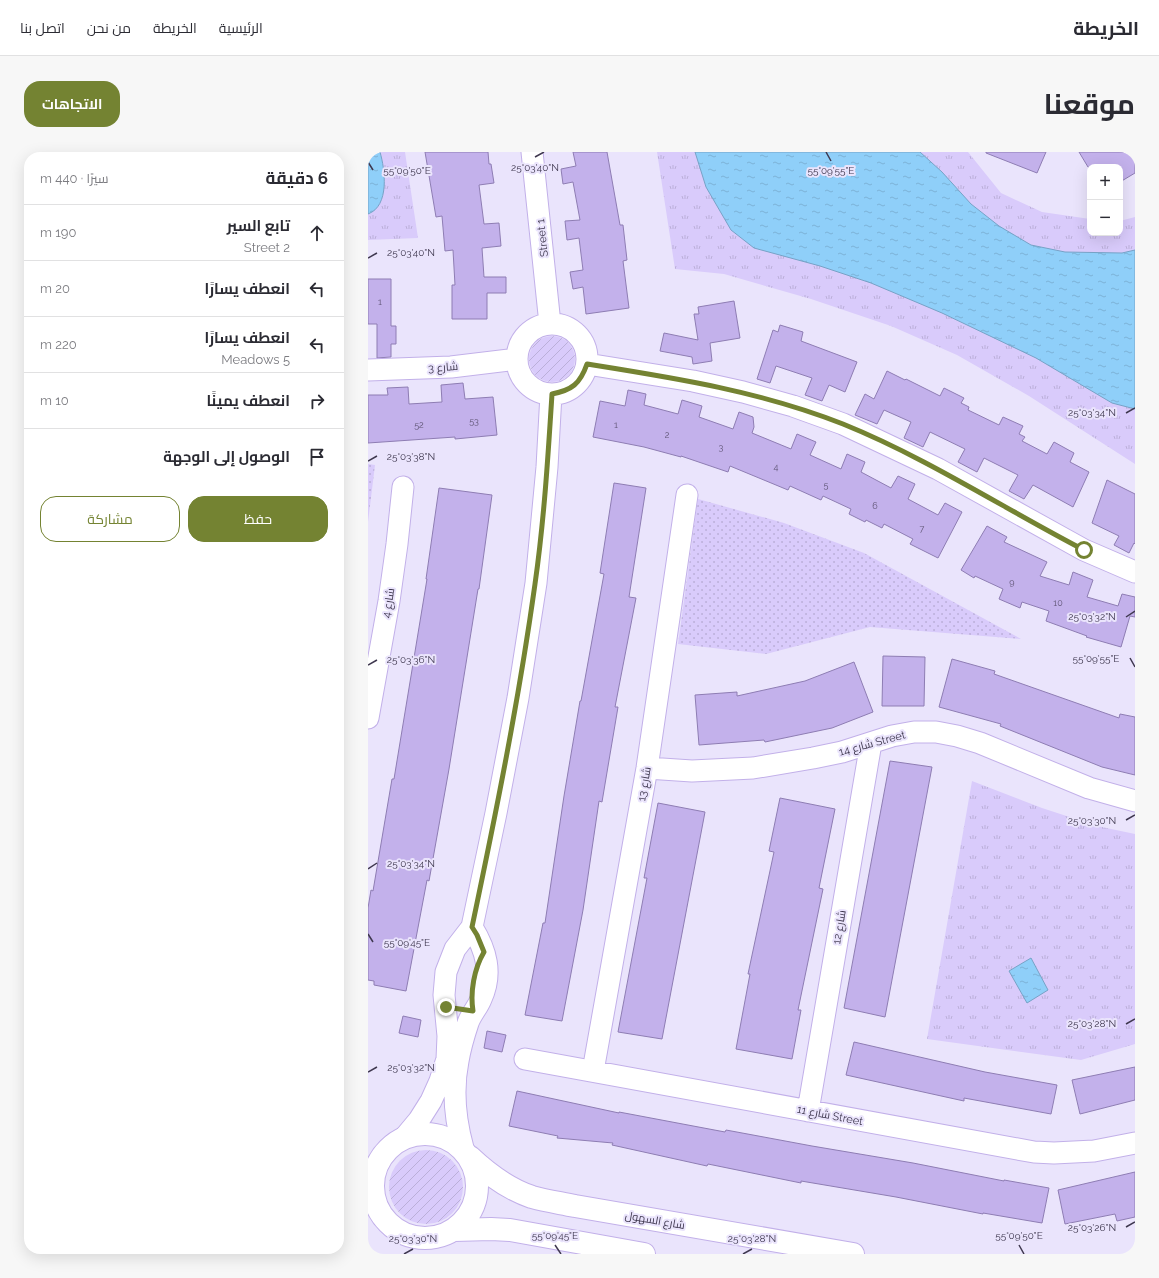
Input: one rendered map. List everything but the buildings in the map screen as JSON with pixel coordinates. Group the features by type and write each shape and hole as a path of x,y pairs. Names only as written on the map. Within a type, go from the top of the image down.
{"main road":[{"path":"368,1155 397,1142 419,1134 435,1134 450,1139 466,1152 476,1172 478,1188 475,1205 467,1219 454,1230 440,1237 425,1239 409,1236 395,1230 376,1215 373,1190 374,1174 380,1159 397,1142"},
{"name":"شارع السهول","path":"466,1152 483,1169 498,1180 514,1190 532,1196 575,1206 853,1254"},
{"path":"454,1230 510,1230 644,1254"}],"street":[{"name":"Street 1","path":"532,152 550,324"},
{"path":"550,324 561,325 579,335 586,349 587,364 583,376 575,386 564,392 552,394 541,392 532,387 524,379 519,370 517,359 520,346 527,335 538,327 550,324"},
{"name":"شارع 3","path":"368,370 451,367 517,359"},
{"path":"587,364 693,381 743,392 793,406 843,424 938,469 1084,550 1135,572"},
{"path":"397,1142 418,1120 431,1101 440,1081 447,1059 448,1036 444,995 446,972 455,949 472,927 518,698 536,582 547,467 552,394"},
{"name":"شارع 4","path":"368,715 389,601 403,487"},
{"name":"شارع 13","path":"593,1071 647,768 687,495"},
{"name":"شارع 14 Street","path":"647,768 692,771 753,768 813,758 892,736 914,732 936,732 957,736 980,743 1089,788 1135,801"},
{"name":"شارع 12","path":"808,1110 871,743"},
{"path":"472,927 484,952"},
{"path":"455,949 484,952"},
{"path":"466,1152 457,1127 455,1082 458,1060 468,1023 473,1011 472,991 478,962 484,952"},
{"path":"446,1007 473,1011"},
{"name":"شارع 11 Street","path":"525,1059 1034,1152 1054,1153 1094,1151 1135,1143"}],"green space":[{"path":"380,152 405,152 418,238 368,240 368,214 371,213 385,180"},
{"path":"657,152 968,152 1001,193 1042,212 1087,219 1087,236 1123,236 1123,220 1135,217 1135,464 1029,396 957,355 891,326 811,299 724,274 675,269"},
{"path":"557,336 569,342 574,350 574,368 569,376 561,381 547,382 535,376 530,368 529,354 535,342 543,337"},
{"path":"368,464 375,465 368,522"},
{"path":"698,499 784,523 864,553 1021,639 870,627 766,654 678,644"},
{"path":"972,781 1042,808 1097,826 1135,834 1135,1044 1081,1060 927,1039"},
{"path":"426,1150 440,1153 452,1161 460,1173 463,1187 460,1201 452,1213 440,1221 426,1224 412,1221 400,1213 392,1201 389,1187 392,1173 400,1161 412,1153"}],"water":[{"path":"368,152 380,152 384,186 380,203 375,210 368,214"},
{"path":"695,152 920,152 942,172 971,204 999,226 1031,245 1065,252 1122,253 1135,250 1135,409 1112,403 1036,358 942,313 871,283 820,266 754,248 731,230 706,187"},
{"path":"1031,958 1048,990 1027,1003 1009,971"}],"route":[{"path":"446,1007 473,1011 471,998 472,991 478,962 484,952 472,927 518,698 536,582 547,467 552,394 564,392 575,386 583,376 587,364 693,381 743,392 793,406 843,424 938,469 1084,550"}]}
